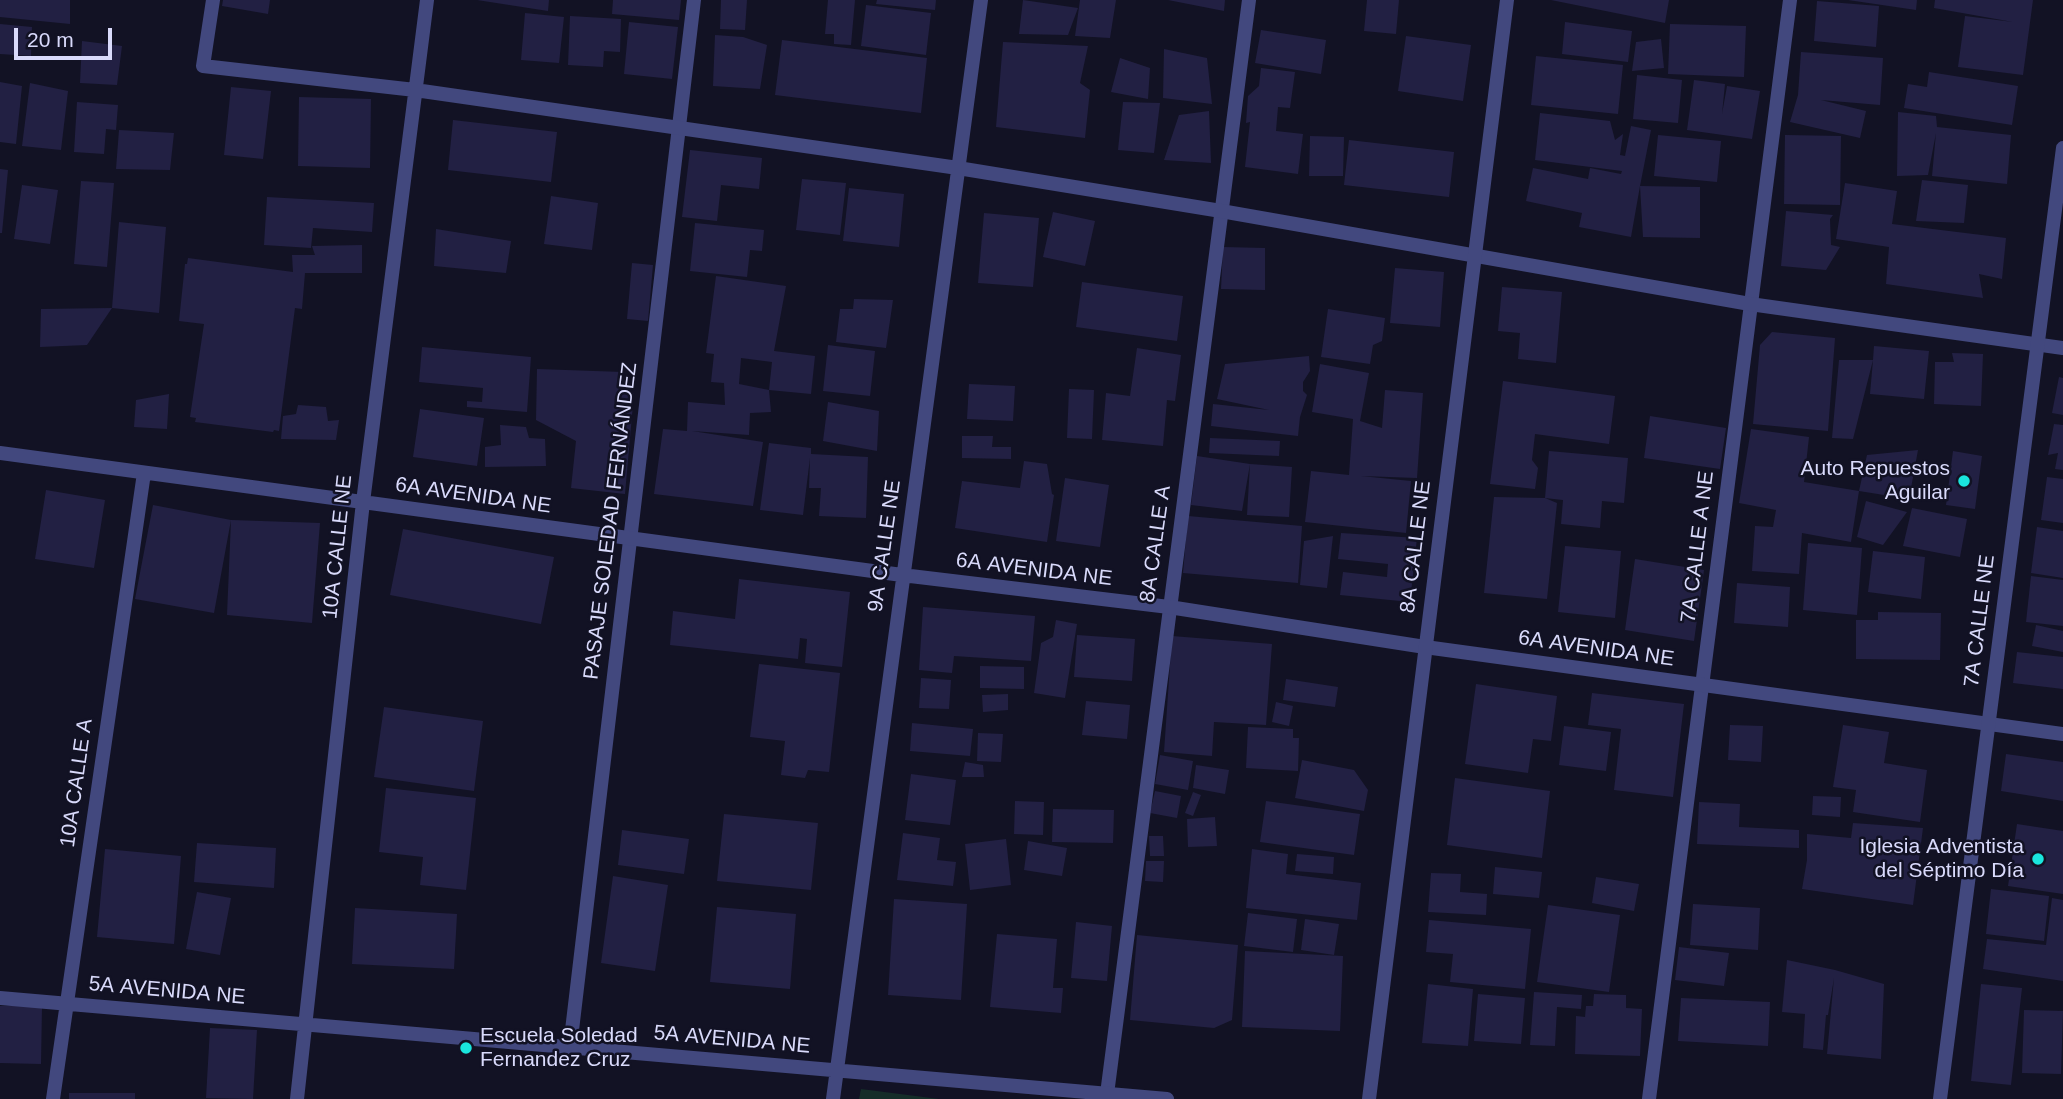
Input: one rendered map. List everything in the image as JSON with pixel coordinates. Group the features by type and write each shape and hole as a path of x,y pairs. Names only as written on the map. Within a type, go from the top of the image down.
{"street":[{"path":"213,0 203,66 415,90 958,168 1221,211 1750,304 2063,348"},
{"name":"10A CALLE NE","path":"301,1098 306,1024 363,502 427,0"},
{"name":"PASAJE SOLEDAD FERNÁNDEZ","path":"570,1047 694,0"},
{"name":"9A CALLE NE","path":"833,1099 982,0"},
{"name":"8A CALLE A","path":"1107,1094 1168,607 1249,0"},
{"name":"8A CALLE NE","path":"1369,1099 1507,0"},
{"name":"7A CALLE A NE","path":"1649,1099 1790,0"},
{"name":"7A CALLE NE","path":"1940,1099 2063,148"},
{"name":"6A AVENIDA NE","path":"0,453 902,575 1168,607 1424,646 2063,734"},
{"name":"10A CALLE A","path":"53,1099 144,473"},
{"name":"5A AVENIDA NE","path":"0,998 1167,1099"}],"green space":[{"path":"861,1089 939,1099 859,1099"}],"building":[{"path":"0,0 70,0 70,24 0,17"},
{"path":"223,0 270,0 268,14 222,6"},
{"path":"477,0 549,0 548,11"},
{"path":"613,0 681,0 679,20 612,14"},
{"path":"721,0 747,0 745,30 720,29"},
{"path":"828,0 855,0 851,45 834,44 834,34 825,34"},
{"path":"877,0 936,0 935,10 876,4"},
{"path":"1023,0 1078,8 1068,35 1019,34"},
{"path":"1080,0 1116,0 1110,38 1075,36"},
{"path":"1168,0 1225,0 1224,11"},
{"path":"1367,0 1399,0 1396,34 1364,31"},
{"path":"1551,0 1669,0 1665,23"},
{"path":"1848,0 1917,0 1916,10"},
{"path":"1935,0 2033,0 2023,75 1958,67 1965,16 2013,22 1934,8"},
{"path":"1817,1 1879,6 1876,47 1814,41"},
{"path":"866,5 931,13 926,55 861,46"},
{"path":"525,13 564,17 559,63 521,60"},
{"path":"570,16 621,19 620,52 604,51 603,67 568,65"},
{"path":"629,22 678,27 672,79 624,74"},
{"path":"1565,22 1632,31 1628,62 1562,54"},
{"path":"0,24 32,27 31,56 0,54"},
{"path":"1670,24 1746,26 1744,77 1668,74"},
{"path":"1261,30 1326,40 1321,74 1255,63"},
{"path":"715,35 743,37 767,45 760,89 713,86"},
{"path":"1406,36 1471,45 1463,101 1398,91"},
{"path":"1661,39 1664,68 1632,71 1636,42"},
{"path":"782,40 927,58 921,113 775,95"},
{"path":"82,41 122,46 117,85 80,83"},
{"path":"1003,42 1088,46 1080,83 1090,90 1085,138 996,127"},
{"path":"1164,49 1207,58 1212,104 1163,98"},
{"path":"1801,52 1883,58 1880,105 1821,100 1866,111 1860,138 1790,122 1798,95"},
{"path":"1536,56 1623,65 1618,114 1531,105"},
{"path":"1120,58 1150,68 1148,99 1111,92"},
{"path":"1261,68 1295,72 1290,108 1278,107 1276,131 1303,134 1298,174 1245,167 1250,122 1246,123 1248,96 1259,86"},
{"path":"1929,72 2018,86 2012,125 1904,108 1908,84 1927,87"},
{"path":"1637,75 1682,80 1678,123 1633,119"},
{"path":"1694,80 1725,84 1722,114 1727,86 1760,91 1752,139 1687,130"},
{"path":"0,82 22,86 16,144 0,142"},
{"path":"30,83 68,91 61,150 22,146"},
{"path":"231,87 271,91 263,159 224,155"},
{"path":"299,97 371,99 370,168 298,166"},
{"path":"77,102 118,105 116,130 106,129 104,154 74,152"},
{"path":"1123,102 1160,103 1154,153 1118,150"},
{"path":"1209,111 1211,163 1164,160 1179,115"},
{"path":"1898,112 1936,116 1937,127 2011,135 2007,184 1932,176 1936,133 1928,175 1897,176"},
{"path":"1540,113 1610,121 1615,140 1623,134 1620,155 1625,156 1631,126 1651,130 1631,237 1579,227 1582,213 1526,201 1533,168 1588,179 1590,168 1621,174 1622,171 1535,160"},
{"path":"453,120 557,132 551,182 448,170"},
{"path":"119,130 174,133 170,170 116,169"},
{"path":"1658,135 1721,141 1717,182 1654,176"},
{"path":"1785,135 1841,136 1840,205 1784,204"},
{"path":"1310,136 1344,137 1343,176 1309,176"},
{"path":"1349,140 1454,152 1449,197 1344,185"},
{"path":"690,150 762,158 759,189 721,185 717,221 682,217"},
{"path":"0,169 8,170 2,233 0,233"},
{"path":"802,179 846,183 840,235 796,230"},
{"path":"1922,180 1968,185 1964,223 1916,221"},
{"path":"81,181 114,183 107,267 74,264"},
{"path":"1845,183 1897,191 1892,224 2006,238 2002,279 1979,274 1983,298 1886,284 1889,247 1836,239"},
{"path":"22,185 58,190 50,244 14,239"},
{"path":"1640,186 1700,187 1700,238 1643,237"},
{"path":"849,188 904,194 899,247 843,241"},
{"path":"551,196 598,203 592,250 544,244"},
{"path":"267,197 374,203 372,232 313,228 311,248 264,245"},
{"path":"1786,211 1833,215 1830,219 1831,245 1840,247 1826,270 1781,266"},
{"path":"1053,212 1095,221 1085,266 1043,257"},
{"path":"984,213 1039,218 1033,287 978,283"},
{"path":"119,222 166,227 159,313 112,308"},
{"path":"695,223 764,230 762,251 750,250 747,277 690,271"},
{"path":"436,229 511,241 506,273 434,266"},
{"path":"362,245 362,273 305,273 302,309 295,308 279,431 195,422 196,418 190,417 204,324 179,321 185,264 188,258 293,272 292,255 315,255 312,246"},
{"path":"1223,247 1265,248 1265,290 1221,289"},
{"path":"632,263 653,265 648,321 627,319"},
{"path":"1395,268 1444,272 1440,327 1390,323"},
{"path":"716,276 786,286 774,351 815,356 811,394 769,390 771,412 750,413 749,435 692,431 763,442 753,506 654,494 663,429 687,431 688,402 725,405 724,383 711,382 714,354 706,353","holes":["741,358 772,362 769,390 739,384"]},
{"path":"1082,282 1183,296 1177,341 1076,327"},
{"path":"1502,287 1562,292 1556,363 1518,359 1520,333 1498,331"},
{"path":"854,299 893,300 886,348 836,342 840,309 853,309"},
{"path":"112,308 87,345 40,347 41,309"},
{"path":"1328,309 1385,318 1382,341 1373,345 1370,364 1321,357"},
{"path":"1772,332 1835,338 1828,431 1753,424 1760,345"},
{"path":"828,345 875,351 870,396 823,391"},
{"path":"1874,346 1929,351 1924,399 1870,394"},
{"path":"422,347 531,357 527,412 467,407 467,401 482,402 483,388 419,382"},
{"path":"1137,348 1181,355 1175,401 1167,400 1163,446 1102,440 1106,393 1130,396"},
{"path":"1952,353 1983,354 1981,406 1934,404 1935,362 1954,362"},
{"path":"1309,356 1310,371 1303,382 1303,391 1307,395 1300,417 1298,436 1211,426 1213,404 1269,410 1217,399 1225,364"},
{"path":"1839,360 1873,360 1853,439 1832,438"},
{"path":"1320,364 1369,373 1360,421 1382,428 1385,390 1423,393 1417,478 1361,476 1411,481 1406,533 1305,522 1311,471 1349,475 1353,419 1312,412"},
{"path":"537,369 623,372 623,393 634,393 625,494 571,488 576,441 536,420"},
{"path":"2059,377 2063,378 2063,415 2052,413"},
{"path":"1503,381 1615,396 1609,444 1535,434 1532,460 1538,468 1535,489 1490,484"},
{"path":"969,384 1015,386 1013,421 967,419"},
{"path":"1069,389 1094,390 1092,439 1067,438"},
{"path":"169,394 167,429 134,427 136,400"},
{"path":"828,402 879,411 877,451 823,441"},
{"path":"298,405 326,407 328,421 339,420 336,440 281,439 283,416 296,414"},
{"path":"420,409 484,418 477,466 413,457"},
{"path":"1650,416 1726,428 1720,469 1644,458"},
{"path":"2054,424 2063,425 2063,470 2055,469 2058,453 2048,455"},
{"path":"500,425 526,427 529,438 545,439 546,466 485,467 485,447 501,445"},
{"path":"1751,429 1809,437 1804,482 1859,491 1851,542 1802,533 1799,574 1752,571 1755,526 1773,527 1776,510 1739,503"},
{"path":"962,436 993,436 992,447 1011,447 1011,459 962,458"},
{"path":"1210,438 1280,441 1279,456 1209,453"},
{"path":"769,443 811,448 811,454 868,457 866,518 819,516 821,488 809,488 810,458 803,515 760,510"},
{"path":"1918,450 1909,499 1859,491 1867,455"},
{"path":"1549,451 1628,458 1624,503 1602,501 1600,528 1561,524 1563,500 1545,498"},
{"name":"Auto Repuestos Aguilar","path":"1953,451 1982,456 1975,509 1946,505"},
{"path":"1197,456 1250,464 1242,511 1191,505"},
{"path":"1024,461 1047,464 1054,495 1047,542 955,528 962,481 1020,488"},
{"path":"1250,464 1292,467 1289,517 1247,515"},
{"path":"2047,477 2063,479 2063,523 2041,520"},
{"path":"1065,478 1109,485 1100,547 1056,541"},
{"path":"46,490 105,500 94,568 35,559"},
{"path":"1494,497 1545,498 1557,503 1547,599 1484,593"},
{"path":"1866,501 1907,512 1883,545 1857,537"},
{"path":"153,505 231,520 214,613 135,599"},
{"path":"1912,508 1967,519 1960,557 1903,546"},
{"path":"1188,516 1302,526 1298,583 1183,573"},
{"path":"231,520 320,523 312,623 227,615"},
{"path":"2037,527 2063,531 2063,578 2031,573"},
{"path":"403,529 554,557 541,624 390,595"},
{"path":"1341,533 1417,538 1410,602 1340,595 1343,572 1387,577 1388,564 1338,559"},
{"path":"1333,536 1327,588 1300,585 1304,541"},
{"path":"1808,543 1862,548 1857,615 1803,610"},
{"path":"1565,546 1621,551 1615,618 1558,612"},
{"path":"1873,551 1925,557 1921,599 1868,592"},
{"path":"1635,559 1704,570 1694,641 1625,630"},
{"path":"2031,576 2063,580 2063,626 2026,622"},
{"path":"739,579 850,592 842,667 805,663 807,639 800,638 798,659 670,645 673,611 735,619"},
{"path":"1737,583 1790,587 1788,627 1734,623"},
{"path":"923,607 1035,616 1031,661 954,656 952,673 919,670"},
{"path":"1878,612 1941,613 1940,660 1856,659 1856,620 1878,620"},
{"path":"1056,620 1077,624 1065,698 1034,693 1041,643 1053,637"},
{"path":"2036,625 2063,631 2063,652 2032,646"},
{"path":"1077,635 1135,639 1132,681 1074,677"},
{"path":"1172,636 1272,644 1266,725 1214,722 1212,756 1164,752"},
{"path":"2017,652 2063,657 2063,689 2013,683"},
{"path":"759,664 840,673 829,772 808,770 805,778 781,775 785,741 750,737"},
{"path":"980,666 1024,667 1024,689 980,688"},
{"path":"921,678 951,680 949,709 919,708"},
{"path":"1286,679 1338,687 1335,707 1283,700"},
{"path":"1476,684 1557,696 1551,741 1533,739 1528,773 1465,764"},
{"path":"1592,693 1684,704 1673,797 1614,790 1621,729 1588,725"},
{"path":"1008,694 1008,710 983,712 982,695"},
{"path":"1086,701 1130,705 1127,739 1082,735"},
{"path":"1276,702 1293,706 1289,726 1272,722"},
{"path":"384,707 483,721 474,791 374,777"},
{"path":"912,723 973,729 970,756 910,751"},
{"path":"1730,725 1763,726 1761,762 1728,760"},
{"path":"1843,725 1889,732 1884,763 1927,770 1920,822 1853,812 1856,790 1833,787"},
{"path":"1564,726 1611,732 1606,771 1559,765"},
{"path":"1248,727 1293,729 1293,738 1299,738 1298,771 1246,768"},
{"path":"978,733 1003,734 1001,762 977,761"},
{"path":"2006,754 2063,762 2063,801 2001,791"},
{"path":"1160,755 1193,761 1188,790 1155,784"},
{"path":"1302,760 1354,770 1368,790 1364,811 1295,798"},
{"path":"965,762 983,765 984,777 962,777"},
{"path":"1196,765 1229,770 1225,794 1193,788"},
{"path":"911,774 956,780 950,825 905,820"},
{"path":"1455,778 1550,791 1542,858 1447,845"},
{"path":"386,788 476,798 466,890 420,885 423,857 379,852"},
{"path":"1155,791 1181,796 1177,818 1150,813"},
{"path":"1193,792 1201,795 1193,816 1185,813"},
{"path":"1813,796 1841,797 1840,817 1812,815"},
{"path":"1015,801 1044,802 1043,835 1014,834"},
{"path":"1266,801 1360,814 1354,855 1260,842"},
{"path":"1699,802 1740,804 1739,827 1799,830 1799,848 1697,844"},
{"path":"1053,809 1114,810 1113,843 1052,842"},
{"path":"724,814 818,823 811,890 717,881"},
{"path":"1215,817 1217,846 1188,847 1187,819"},
{"path":"1853,823 1923,828 1913,905 1802,889 1807,860 1807,834 1851,838"},
{"name":"Iglesia Adventista del Séptimo Día","path":"2017,824 2063,831 2063,894 2008,886"},
{"path":"622,830 689,839 684,874 618,865"},
{"path":"903,833 940,838 937,860 956,862 953,886 897,880"},
{"path":"1149,836 1163,836 1164,856 1150,856"},
{"path":"1006,839 1011,885 970,890 965,844"},
{"path":"1028,841 1067,848 1062,876 1024,870"},
{"path":"197,843 276,848 274,888 194,882"},
{"path":"105,849 181,856 174,944 97,937"},
{"path":"1252,849 1288,854 1286,874 1361,883 1357,920 1246,908"},
{"path":"1297,854 1334,857 1333,874 1295,871"},
{"path":"1146,861 1164,861 1163,882 1145,881"},
{"path":"1495,867 1542,872 1539,898 1493,894"},
{"path":"1431,873 1461,874 1460,892 1487,894 1486,915 1428,912"},
{"path":"613,876 668,885 655,971 601,963"},
{"path":"1596,877 1639,884 1634,911 1592,903"},
{"path":"1991,889 2049,896 2044,941 1986,934"},
{"path":"197,892 231,898 220,955 186,949"},
{"path":"2052,898 2063,900 2063,981 1983,969 1987,939 2046,945"},
{"path":"894,899 967,904 961,1000 888,995"},
{"path":"1693,904 1760,908 1758,950 1690,945"},
{"path":"1548,905 1620,915 1609,992 1537,982"},
{"path":"717,907 796,914 790,989 710,982"},
{"path":"355,908 457,914 454,969 352,964"},
{"path":"1248,913 1297,919 1293,952 1244,946"},
{"path":"1305,919 1339,924 1334,955 1301,950"},
{"path":"1429,920 1531,929 1525,989 1450,982 1453,954 1426,952"},
{"path":"1076,922 1112,926 1107,981 1071,978"},
{"path":"997,934 1057,939 1053,988 1063,988 1061,1013 990,1007"},
{"path":"1137,935 1238,945 1232,1020 1214,1028 1130,1020"},
{"path":"1679,947 1729,953 1724,986 1675,980"},
{"path":"1245,951 1343,956 1340,1031 1242,1027"},
{"path":"1787,960 1884,984 1881,1059 1827,1054 1834,978 1826,1015 1823,1050 1803,1048 1805,1014 1782,1012"},
{"path":"1428,984 1473,989 1468,1046 1422,1043"},
{"path":"1981,984 2022,988 2011,1085 1971,1081"},
{"path":"1534,992 1582,995 1581,1009 1557,1007 1555,1046 1530,1045"},
{"path":"1478,994 1525,998 1521,1044 1474,1041"},
{"path":"1594,994 1626,995 1626,1008 1642,1009 1640,1056 1575,1054 1576,1016 1585,1017 1586,1006 1593,1006"},
{"path":"1681,998 1770,1002 1768,1046 1678,1041"},
{"path":"0,1006 42,1006 41,1064 0,1063"},
{"path":"2024,1010 2063,1011 2061,1074 2022,1073"},
{"path":"210,1028 257,1030 253,1099 206,1098"},
{"path":"69,1093 135,1093 135,1099 69,1099"}],"place":[{"name":"Auto Repuestos Aguilar","path":"1964,481"},
{"name":"Iglesia Adventista del Séptimo Día","path":"2038,859"},
{"name":"Escuela Soledad Fernandez Cruz","path":"466,1048"}]}
